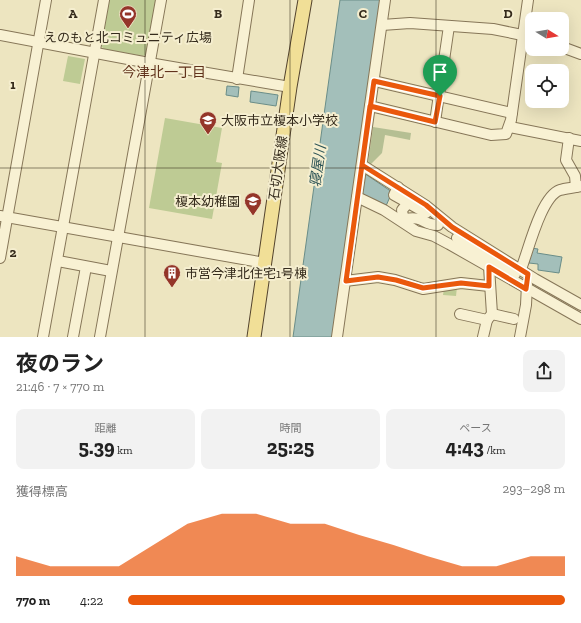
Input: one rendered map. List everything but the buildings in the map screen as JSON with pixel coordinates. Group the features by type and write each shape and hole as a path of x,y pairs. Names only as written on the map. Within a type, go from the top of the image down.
{"main road":[{"name":"石切大阪線","path":"254,337 304,0"}],"street":[{"path":"0,258 4,216 46,0"},
{"path":"43,337 64,228 104,0"},
{"path":"100,337 161,0"},
{"path":"237,79 249,0"},
{"path":"338,337 385,0"},
{"path":"528,0 528,12"},
{"path":"382,25 410,23 493,29 525,36"},
{"path":"435,122 450,26"},
{"path":"0,35 95,54 290,87"},
{"path":"370,106 496,136 506,134 510,127 525,46"},
{"path":"569,50 581,54"},
{"path":"374,81 512,113"},
{"path":"510,127 581,141"},
{"path":"520,337 526,305 526,289 521,272 534,227 551,197 558,190 578,187 575,176 566,160 569,138"},
{"path":"362,168 398,187 431,208 452,227 521,272"},
{"path":"398,187 394,195 428,215 452,240 489,267 581,319"},
{"path":"358,195 416,231 452,240 521,272 581,305"},
{"path":"408,203 402,210 403,218 406,219 412,217 423,220 431,226 438,225"},
{"path":"4,216 265,263"},
{"path":"58,261 112,271"},
{"path":"73,337 86,266"},
{"path":"483,337 490,317 489,267"},
{"path":"346,281 378,277 396,280 423,288 461,283 489,286"},
{"path":"460,314 514,319"}],"green space":[{"name":"えのもと北コミュニティ広場","path":"109,0 156,0 147,54 143,56 104,49 101,46"},
{"path":"68,56 85,59 80,84 63,81"},
{"path":"165,118 222,128 216,162 222,163 212,219 149,208"},
{"path":"373,127 411,133 410,140 385,135 382,153 370,165 368,163"},
{"path":"457,287 456,296 443,295 444,288"}],"water":[{"name":"寝屋川","path":"340,0 381,0 358,169 392,192 386,206 362,194 333,337 293,337"},
{"path":"227,86 239,87 238,97 226,95"},
{"path":"251,91 278,95 276,106 250,102"},
{"path":"531,248 538,249 537,253 562,257 559,273 538,270 538,264 529,263"}],"place":[{"name":"えのもと北コミュニティ広場","path":"128,29"},
{"name":"大阪市立榎本小学校","path":"208,135"},
{"name":"榎本幼稚園","path":"253,216"},
{"name":"市営今津北住宅1号棟","path":"172,288"}],"district":[{"name":"今津北一丁目","path":"164,72"}],"route":[{"path":"440,96 374,81 362,165 361,172 346,281 352,279 378,277 396,280 412,286 423,288 461,283 489,286 489,267 526,289 528,274 447,224 431,208 362,165 370,106 386,109 435,122 440,96"}]}
